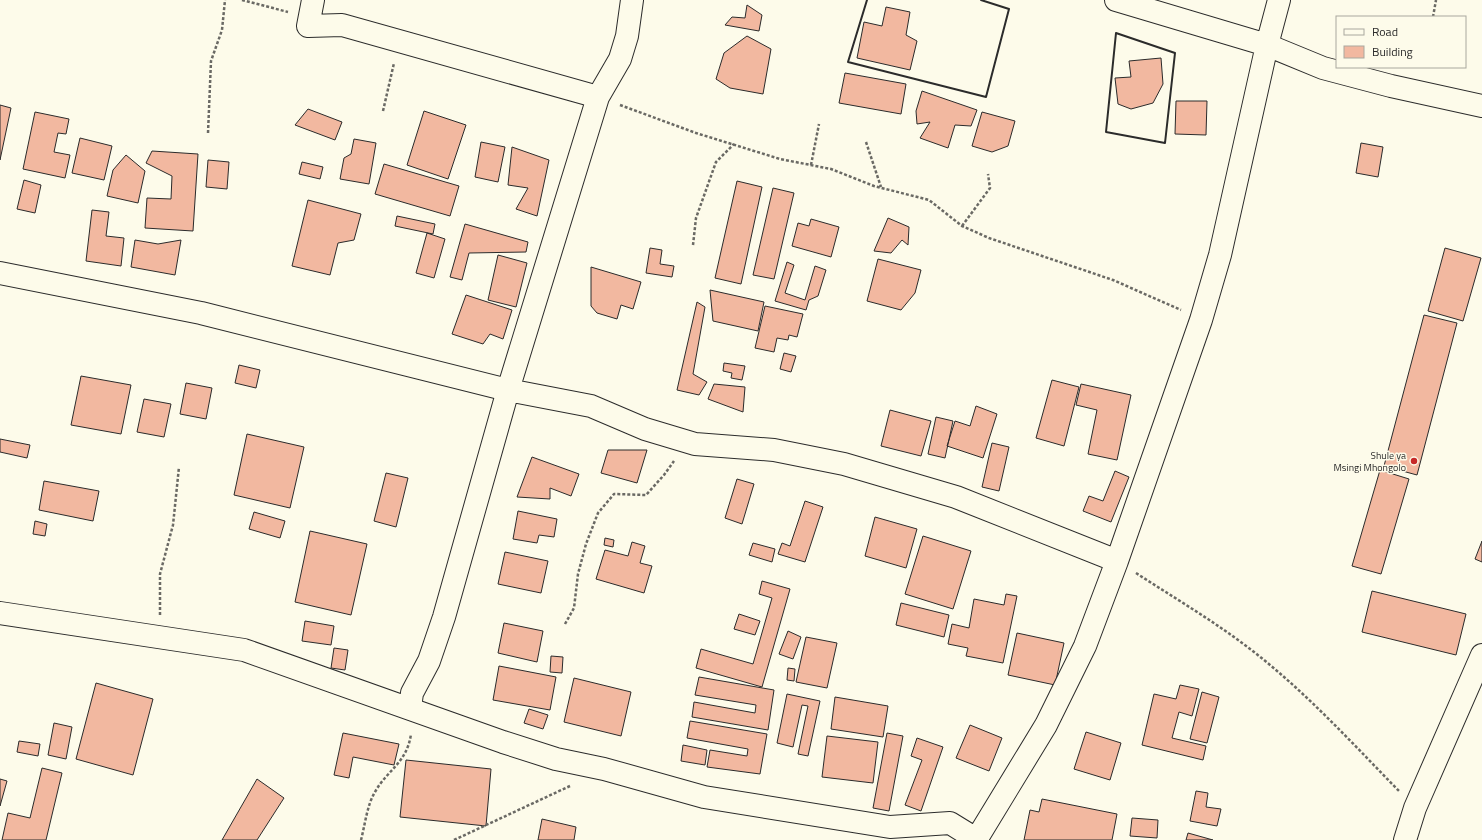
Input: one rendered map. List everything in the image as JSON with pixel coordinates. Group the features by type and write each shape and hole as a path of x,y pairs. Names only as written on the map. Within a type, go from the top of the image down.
{"street":[{"path":"313,0 308,26 342,25 598,96"},
{"path":"410,708 412,693 429,661 444,618 508,390 598,96 620,59 627,36 632,0"},
{"path":"1116,0 1267,45 1322,68 1391,86 1482,106"},
{"path":"0,613 244,650 503,742 548,756 604,769 704,797 890,827 950,823 976,839 1046,725 1086,646 1117,561 1201,320 1220,255 1267,45 1279,0"},
{"path":"0,272 201,314 508,390 592,406 644,429 684,441 719,447 774,450 844,464 956,497 1117,561"},
{"path":"1405,840 1415,808 1482,655"}],"path":[{"path":"208,133 211,61 222,30 225,0"},
{"path":"242,0 293,12"},
{"path":"1433,16 1436,0"},
{"path":"383,111 392,75 397,40"},
{"path":"598,96 696,133 780,159 831,170 881,188 929,200 962,226 989,238 1113,280 1165,302 1201,320"},
{"path":"811,165 819,124"},
{"path":"866,142 881,188"},
{"path":"693,245 696,218 716,162 735,144"},
{"path":"962,226 990,188 988,174"},
{"path":"565,624 574,608 580,567 586,544 598,513 614,494 646,495 664,476 684,441"},
{"path":"156,637 160,612 160,574 173,525 179,467"},
{"path":"1117,561 1218,626 1263,660 1318,707 1415,808"},
{"path":"361,840 374,792 399,763 407,748 411,736 410,708"},
{"path":"454,840 552,795 604,769"}],"building":[{"path":"747,5 762,15 759,31 725,25 732,17 745,18"},
{"path":"886,7 910,12 906,35 917,41 910,70 857,58 864,22 882,26"},
{"path":"747,36 771,49 763,94 730,88 716,79 724,53"},
{"path":"1161,58 1163,84 1153,103 1131,109 1118,104 1115,78 1131,77 1129,61"},
{"path":"845,73 906,84 901,114 839,103"},
{"path":"922,91 977,110 971,126 955,125 948,148 920,138 930,122 917,124 916,111"},
{"path":"1176,101 1207,101 1206,135 1175,134"},
{"path":"0,105 11,108 0,160"},
{"path":"308,109 342,122 335,140 295,125"},
{"path":"424,111 466,125 448,179 407,165"},
{"path":"35,112 69,119 66,134 58,133 54,152 70,155 65,178 23,169"},
{"path":"982,112 1015,121 1008,146 992,152 972,146"},
{"path":"80,138 112,146 104,180 72,173"},
{"path":"354,139 376,143 369,184 340,179 344,158 351,154"},
{"path":"481,142 505,147 498,182 475,177"},
{"path":"1361,143 1383,147 1378,177 1356,173"},
{"path":"512,147 549,160 537,216 516,209 528,188 508,185"},
{"path":"152,151 198,154 193,231 145,228 147,198 171,199 172,176 146,163"},
{"path":"126,155 145,171 138,203 107,196 113,170"},
{"path":"208,160 229,162 227,189 206,187"},
{"path":"302,162 323,167 320,179 299,174"},
{"path":"384,164 459,186 450,216 375,194"},
{"path":"24,180 41,185 35,213 17,209"},
{"path":"737,181 762,187 741,284 715,278"},
{"path":"773,188 794,193 774,279 753,275"},
{"path":"308,200 361,214 354,240 338,243 330,275 292,266"},
{"path":"92,210 109,212 106,236 124,238 121,266 86,261"},
{"path":"397,216 435,224 433,234 395,226"},
{"path":"888,218 909,227 908,245 902,240 891,253 874,251"},
{"path":"811,219 839,227 831,257 792,246 798,223 809,226"},
{"path":"465,224 528,242 526,252 469,253 462,280 450,277"},
{"path":"427,233 445,239 434,278 416,273"},
{"path":"135,240 158,244 181,240 175,275 131,267"},
{"path":"650,248 662,250 660,264 674,266 672,277 646,273"},
{"path":"1445,248 1481,258 1463,321 1428,311"},
{"path":"498,255 527,263 516,307 488,300"},
{"path":"878,259 921,270 915,293 901,310 867,301"},
{"path":"787,262 794,265 785,293 805,300 815,266 826,270 818,296 809,300 806,310 775,301"},
{"path":"591,267 641,282 633,309 621,305 617,319 597,313 591,306"},
{"path":"710,290 764,302 758,331 713,321"},
{"path":"466,295 512,310 503,339 490,334 483,344 452,334"},
{"path":"697,302 705,307 693,374 707,382 699,395 677,390"},
{"path":"765,306 803,314 797,337 789,335 788,340 777,338 774,352 755,348"},
{"path":"1424,315 1457,323 1417,475 1384,466"},
{"path":"784,353 796,356 791,372 780,369"},
{"path":"724,363 745,366 742,380 731,378 732,373 723,371"},
{"path":"239,365 260,370 256,388 235,383"},
{"path":"81,376 131,385 121,434 71,425"},
{"path":"1052,380 1079,387 1064,446 1036,438"},
{"path":"186,383 212,388 206,419 180,414"},
{"path":"714,384 745,387 743,412 708,399"},
{"path":"1081,384 1131,395 1117,460 1088,454 1097,410 1076,405"},
{"path":"144,399 171,404 164,437 137,432"},
{"path":"976,406 997,414 983,458 947,446 955,421 970,426"},
{"path":"890,410 931,421 921,456 881,446"},
{"path":"936,417 953,421 945,458 928,454"},
{"path":"247,434 304,447 290,508 234,495"},
{"path":"0,439 30,445 27,458 0,452"},
{"path":"992,443 1009,447 999,491 982,487"},
{"path":"608,450 647,450 637,483 601,473"},
{"path":"532,457 579,474 571,496 550,488 550,499 517,497"},
{"path":"1380,470 1409,479 1381,574 1352,566"},
{"path":"1115,471 1129,477 1111,522 1083,511 1089,496 1103,501"},
{"path":"386,473 408,478 396,527 374,521"},
{"path":"737,479 754,484 742,524 725,518"},
{"path":"44,481 99,491 93,521 39,510"},
{"path":"805,501 823,507 805,562 778,554 782,543 790,546"},
{"path":"518,511 557,519 554,537 539,535 537,543 513,539"},
{"path":"254,512 285,521 280,538 249,529"},
{"path":"875,517 917,529 906,568 865,556"},
{"path":"35,521 47,524 45,536 33,534"},
{"path":"310,531 367,544 351,615 295,602"},
{"path":"923,536 971,551 953,609 905,594"},
{"path":"605,538 614,540 613,547 604,545"},
{"path":"1482,541 1482,562 1475,559"},
{"path":"632,542 645,546 640,563 652,566 644,593 596,579 605,550 628,556"},
{"path":"753,543 775,549 772,562 749,555"},
{"path":"505,552 548,561 541,593 498,584"},
{"path":"762,581 790,589 762,687 696,668 701,649 753,664 772,598 759,594"},
{"path":"1372,591 1466,614 1456,655 1362,632"},
{"path":"1006,594 1017,596 1003,663 966,656 968,648 948,644 952,624 969,628 974,599 1004,605"},
{"path":"901,603 949,615 944,637 896,625"},
{"path":"739,614 760,621 755,635 734,629"},
{"path":"305,621 334,626 331,645 302,641"},
{"path":"504,623 543,631 537,662 498,653"},
{"path":"788,631 801,637 793,659 779,654"},
{"path":"1017,633 1064,643 1055,685 1008,675"},
{"path":"806,637 837,643 827,688 796,682"},
{"path":"334,648 348,650 345,670 331,668"},
{"path":"551,656 563,657 562,673 550,672"},
{"path":"499,666 556,677 550,710 493,700"},
{"path":"788,668 795,669 794,681 787,680"},
{"path":"699,677 774,690 768,730 692,717 694,702 755,713 756,705 695,695"},
{"path":"574,678 631,692 621,736 564,722"},
{"path":"96,683 153,699 133,775 76,759"},
{"path":"1180,685 1199,689 1192,716 1179,712 1172,738 1206,746 1203,760 1142,745 1154,694 1176,699"},
{"path":"1202,692 1219,697 1207,743 1190,739"},
{"path":"787,694 820,701 808,756 798,754 808,706 802,705 793,747 777,743"},
{"path":"835,697 888,706 883,737 831,729"},
{"path":"529,709 548,715 543,729 524,723"},
{"path":"690,721 767,734 760,774 707,767 710,750 747,756 748,749 687,738"},
{"path":"54,723 72,727 66,759 48,755"},
{"path":"970,725 1002,738 989,771 956,758"},
{"path":"1086,732 1121,743 1110,780 1074,769"},
{"path":"343,733 399,744 394,765 353,757 349,778 334,775"},
{"path":"887,733 903,736 889,811 873,808"},
{"path":"827,736 878,742 873,783 822,777"},
{"path":"917,738 943,747 921,811 905,805 922,760 911,756"},
{"path":"19,741 40,744 38,756 17,752"},
{"path":"683,745 707,750 705,765 681,761"},
{"path":"406,760 491,769 486,826 400,817"},
{"path":"42,768 62,773 46,840 2,840 8,813 30,818"},
{"path":"0,779 7,781 0,806"},
{"path":"257,779 284,798 257,840 222,840"},
{"path":"1196,791 1208,793 1206,807 1221,809 1217,826 1190,821"},
{"path":"1042,799 1117,814 1112,840 1024,840 1030,810 1039,812"},
{"path":"1132,818 1158,820 1157,838 1130,836"},
{"path":"542,819 576,827 574,840 538,840"},
{"path":"1188,833 1213,840 1186,840"}],"wall":[{"path":"867,0 848,62 986,97 1009,9 981,0"},
{"path":"1116,33 1175,53 1165,143 1106,132 1116,33"}],"place":[{"name":"Shule ya Msingi Mhongolo","path":"1414,461"}]}
